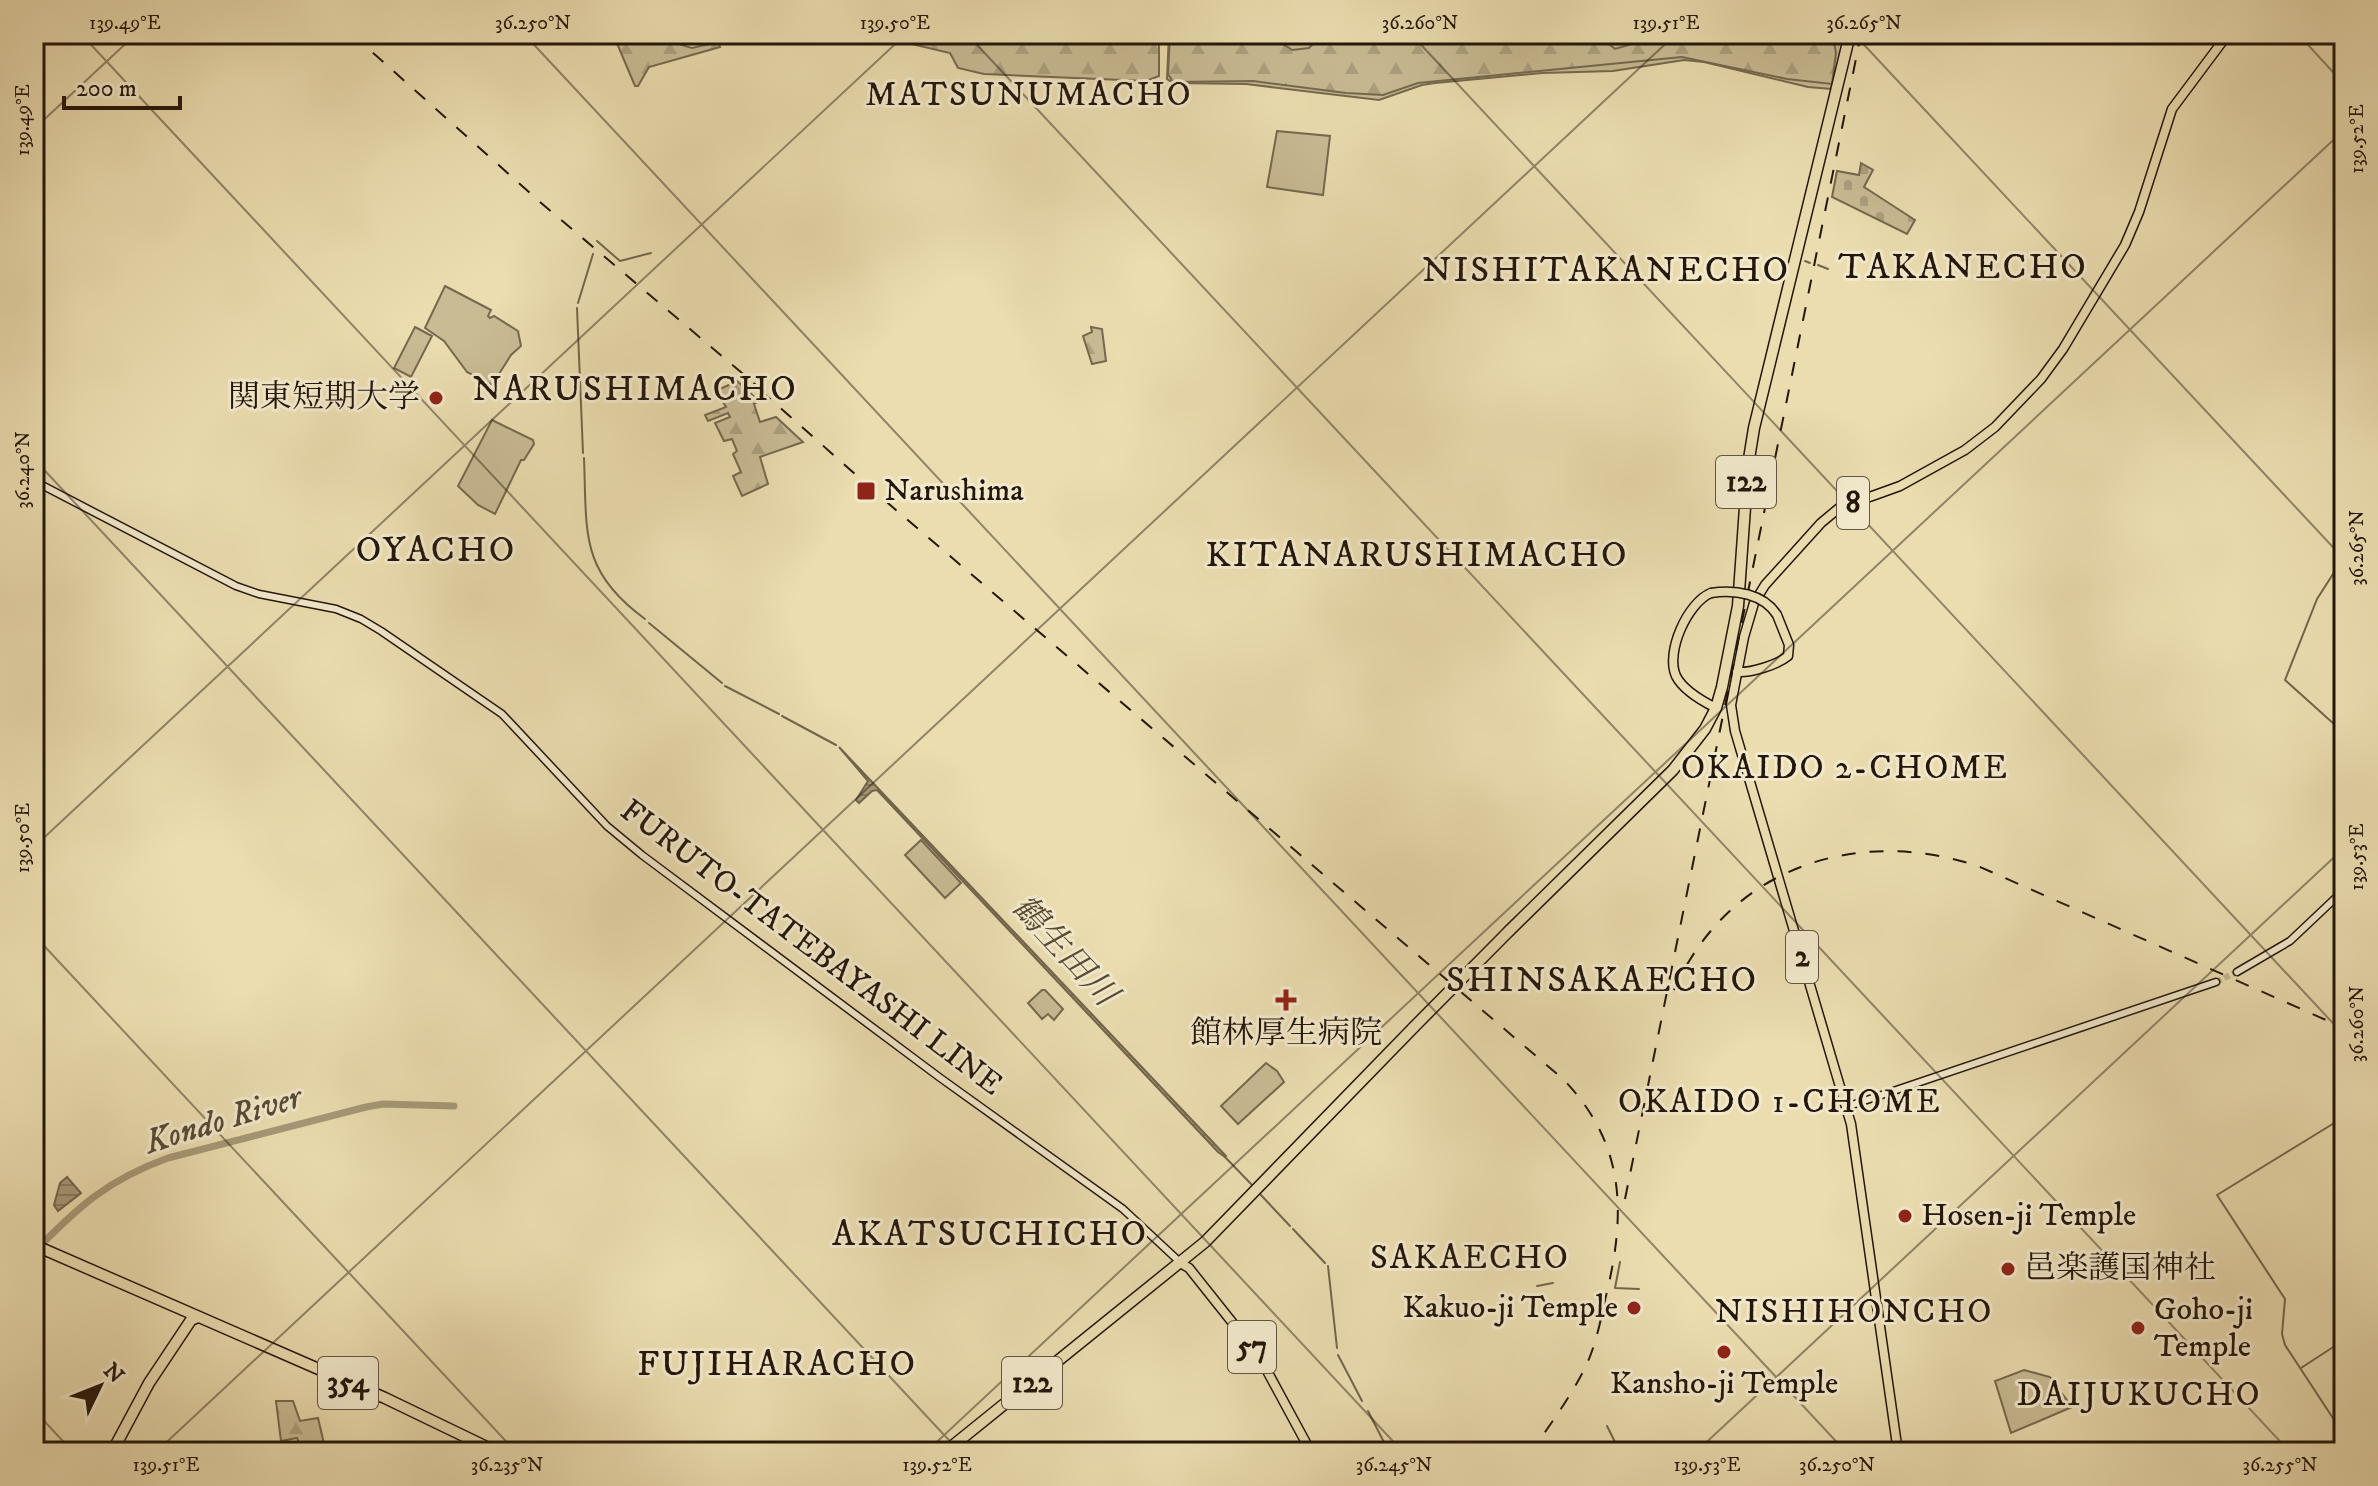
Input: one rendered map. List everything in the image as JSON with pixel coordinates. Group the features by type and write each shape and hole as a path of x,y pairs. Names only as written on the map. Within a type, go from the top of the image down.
{"highway":[{"name":"122","path":"945,1452 1182,1264 1224,1225 1414,1027 1673,770 1697,741 1716,708 1738,606 1748,465 1756,417 1850,34"},
{"name":"354","path":"38,1250 485,1452"},
{"name":"354","path":"195,1320 413,1411 497,1452"},
{"path":"115,1452 195,1320"}],"main road":[{"name":"8","path":"1737,672 1747,624 1758,594 1821,523 1839,508 1900,486 1974,444 1995,427 2051,367 2114,266 2136,222 2172,109 2228,34"},
{"name":"FURUTO-TATEBAYASHI LINE","path":"34,481 236,586 259,594 336,609 361,619 451,677 514,725 595,814 642,855 939,1077 1123,1209 1182,1264"},
{"path":"1716,708 1683,685 1673,664 1689,611 1711,593 1725,591 1755,597 1770,606 1789,645 1788,656 1783,660 1748,672 1737,672"},
{"name":"2","path":"1737,672 1731,705 1735,731 1846,1107 1856,1155 1898,1452"},
{"path":"2237,972 2297,936 2344,890"},
{"path":"1846,1107 2216,982"},
{"name":"57","path":"1182,1264 1254,1359 1308,1452"}],"green space":[{"path":"613,34 671,34 675,43 692,48 718,42 720,47 649,67 638,86 635,86"},
{"path":"840,34 1159,34 1159,76 1146,81 984,74 958,68 950,53 882,37"},
{"path":"1169,34 1841,34 1844,39 1831,89 1808,87 1684,60 1613,71 1542,73 1435,83 1379,100 1246,84 1173,83 1167,79"},
{"path":"1170,34 1251,36 1292,50 1309,48 1321,35 1329,34 1387,42 1444,34 1540,34 1544,38 1596,34 1615,49 1666,34 1706,34 1741,42 1830,41 1834,43 1836,53 1832,84 1787,79 1682,57 1418,83 1383,95 1253,81 1173,82 1168,74"},
{"path":"1277,131 1330,136 1323,195 1267,187"},
{"path":"1861,163 1873,170 1864,187 1915,220 1907,234 1832,197 1837,171 1859,175"},
{"path":"445,286 491,310 490,318 494,316 518,331 521,346 511,355 492,385 467,372 444,341 425,328"},
{"path":"415,327 432,336 411,377 394,368"},
{"path":"1091,327 1102,329 1106,361 1092,364 1083,336 1092,332"},
{"path":"737,381 759,401 754,404 760,422 776,417 803,442 760,457 768,484 742,496 733,476 741,472 733,454 737,451 732,439 724,441 715,423 730,417 728,413 708,421 705,415 726,407 716,391"},
{"path":"492,420 533,440 534,444 521,460 495,514 478,505 458,486"},
{"path":"921,840 961,883 945,898 905,855"},
{"path":"1042,990 1063,1009 1054,1020 1048,1014 1042,1019 1028,1003"},
{"path":"1266,1063 1277,1071 1284,1082 1238,1124 1221,1106"},
{"path":"2024,1370 2050,1377 2072,1407 2011,1433 1995,1381"},
{"path":"276,1401 293,1401 300,1421 318,1418 326,1452 303,1452 297,1438 281,1441"}],"shaded area":[{"path":"839,747 1225,1157 877,790 859,803 856,800 868,781"},
{"path":"67,1177 81,1193 58,1211 54,1205 60,1183"}],"waterway":[{"name":"鶴生田川","path":"597,241 620,261 651,253"},
{"name":"鶴生田川","path":"578,303 593,254"},
{"path":"1805,261 1810,263"},
{"path":"1818,265 1828,269"},
{"name":"鶴生田川","path":"577,308 583,453"},
{"name":"鶴生田川","path":"584,458 587,529 597,566 608,584 645,619"},
{"path":"2344,557 2317,599 2285,680 2344,733"},
{"name":"鶴生田川","path":"649,623 722,683"},
{"name":"鶴生田川","path":"725,686 779,714"},
{"name":"鶴生田川","path":"782,716 836,745"},
{"name":"Kondo River","path":"34,1252 95,1196 128,1176 168,1158 366,1107 383,1104 454,1106"},
{"path":"2344,1117 2217,1195 2285,1299 2282,1334 2285,1345 2344,1435"},
{"name":"鶴生田川","path":"1224,1156 1253,1186"},
{"name":"鶴生田川","path":"1260,1194 1290,1226"},
{"name":"鶴生田川","path":"1293,1229 1325,1263"},
{"path":"1620,1262 1615,1288 1639,1289"},
{"name":"鶴生田川","path":"1328,1266 1337,1348"},
{"path":"1537,1286 1553,1283"},
{"path":"2301,1368 2344,1340"},
{"name":"鶴生田川","path":"1338,1355 1362,1401"},
{"name":"鶴生田川","path":"1368,1411 1389,1452"},
{"path":"1607,1426 1620,1452"}],"tunnel":[{"path":"2216,982 2237,972"}],"railway":[{"path":"352,34 540,202 769,396"},
{"path":"1625,1199 1861,34"},
{"path":"760,390 889,504 1563,1079 1584,1104 1600,1130 1616,1183 1618,1211 1612,1269 1588,1362 1566,1402 1531,1452"},
{"path":"1674,990 1698,948 1728,913 1762,886 1801,867 1843,855 1887,851 1932,855 1978,866 2344,1028"}],"place":[{"name":"関東短期大学","path":"436,398"},
{"name":"Narushima","path":"866,491"},
{"name":"館林厚生病院","path":"1286,1000"},
{"name":"Hosen-ji Temple","path":"1905,1216"},
{"name":"邑楽護国神社","path":"2008,1269"},
{"name":"Kakuo-ji Temple","path":"1634,1308"},
{"name":"Goho-ji Temple","path":"2138,1328"},
{"name":"Kansho-ji Temple","path":"1724,1352"}],"district":[{"name":"MATSUNUMACHO","path":"1029,95"},
{"name":"TAKANECHO","path":"1963,267"},
{"name":"NISHITAKANECHO","path":"1606,270"},
{"name":"NARUSHIMACHO","path":"635,389"},
{"name":"OYACHO","path":"436,550"},
{"name":"KITANARUSHIMACHO","path":"1417,555"},
{"name":"OKAIDO 2-CHOME","path":"1845,768"},
{"name":"SHINSAKAECHO","path":"1602,980"},
{"name":"OKAIDO 1-CHOME","path":"1780,1102"},
{"name":"AKATSUCHICHO","path":"990,1234"},
{"name":"SAKAECHO","path":"1470,1258"},
{"name":"NISHIHONCHO","path":"1854,1312"},
{"name":"FUJIHARACHO","path":"777,1364"},
{"name":"DAIJUKUCHO","path":"2139,1395"}]}
